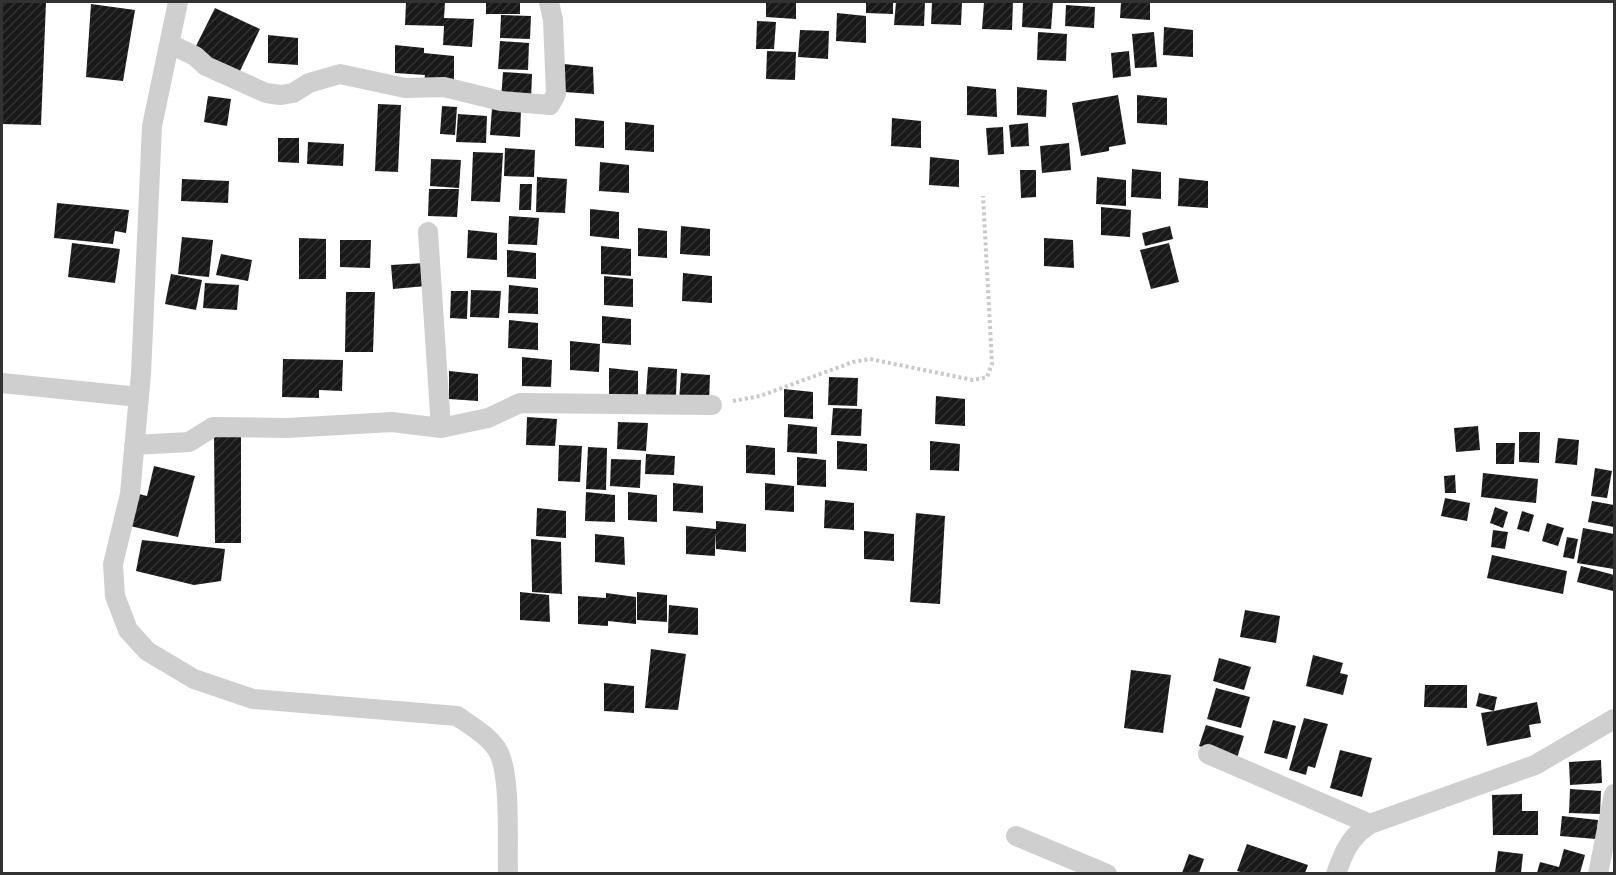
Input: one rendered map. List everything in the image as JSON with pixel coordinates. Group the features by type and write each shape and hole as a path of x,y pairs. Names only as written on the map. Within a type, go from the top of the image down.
{"street":[{"path":"178,2 152,126 139,397 130,494 114,564 115,596 128,630 147,651 194,679 253,699 457,716 481,732 499,752 505,775 508,873"},
{"path":"170,44 195,56 206,66 266,93 280,95 293,93 309,83 340,74 405,88 444,87 501,101 550,105 556,94 553,20 549,2"},
{"path":"428,232 441,428"},
{"path":"2,382 139,397"},
{"path":"134,445 189,442 213,427 287,428 392,422 441,428 488,418 520,403 712,405"},
{"path":"1336,873 1348,843 1355,834 1370,824 1535,765 1614,719"},
{"path":"1208,754 1370,824"},
{"path":"1598,873 1614,794"},
{"path":"1016,837 1082,868 1107,873"}],"path":[{"path":"712,405 760,396 861,360 882,360 973,380 987,377 992,364 983,196"}],"building":[{"path":"2,2 46,2 41,125 2,124"},
{"path":"406,2 445,3 444,18 474,19 472,47 443,45 444,26 405,25"},
{"path":"486,2 520,2 520,14 486,14"},
{"path":"766,2 796,2 796,19 766,17"},
{"path":"866,2 893,2 893,14 866,13"},
{"path":"896,2 925,2 924,26 894,25"},
{"path":"932,2 962,2 961,25 931,24"},
{"path":"984,2 1013,2 1012,30 982,29"},
{"path":"1023,2 1053,2 1051,29 1022,27"},
{"path":"1121,2 1150,2 1150,20 1120,18"},
{"path":"91,4 135,10 123,81 86,77"},
{"path":"1066,5 1095,7 1094,28 1065,26"},
{"path":"215,8 260,29 239,73 194,50"},
{"path":"837,13 866,16 866,43 836,41"},
{"path":"501,15 531,16 530,39 500,38"},
{"path":"757,21 776,22 774,49 756,49"},
{"path":"1164,27 1193,30 1193,57 1163,55"},
{"path":"800,30 829,31 828,59 798,57"},
{"path":"1038,32 1067,34 1066,61 1037,60"},
{"path":"1154,32 1157,67 1135,68 1132,34"},
{"path":"268,35 298,38 298,65 268,63"},
{"path":"500,41 529,43 528,70 498,69"},
{"path":"395,45 424,48 424,53 454,56 454,83 424,81 425,75 395,73"},
{"path":"767,51 796,52 795,80 766,79"},
{"path":"1129,51 1131,76 1113,78 1111,53"},
{"path":"564,64 593,67 594,94 564,92"},
{"path":"503,72 532,74 531,101 501,100"},
{"path":"967,86 996,89 997,117 967,115"},
{"path":"1017,87 1047,90 1046,117 1017,115"},
{"path":"1118,95 1126,144 1109,147 1109,151 1081,156 1072,103"},
{"path":"1137,95 1167,98 1167,125 1137,123"},
{"path":"208,96 231,99 227,126 204,122"},
{"path":"378,104 401,105 398,172 375,171"},
{"path":"442,106 457,107 455,135 440,134"},
{"path":"492,108 521,109 520,137 490,135"},
{"path":"458,114 487,116 486,143 456,142"},
{"path":"575,118 604,121 604,148 575,146"},
{"path":"892,118 921,121 921,148 891,146"},
{"path":"625,122 654,125 654,152 625,150"},
{"path":"1028,123 1029,146 1011,147 1009,125"},
{"path":"1003,127 1004,154 988,155 986,128"},
{"path":"278,138 299,138 299,163 278,162"},
{"path":"308,142 344,144 343,166 307,164"},
{"path":"1069,143 1071,170 1042,173 1040,146"},
{"path":"505,148 535,150 534,177 504,176"},
{"path":"473,152 503,153 500,202 471,201"},
{"path":"930,157 959,160 959,187 929,185"},
{"path":"431,159 461,160 459,188 430,186"},
{"path":"600,162 629,165 629,193 599,191"},
{"path":"1132,169 1161,172 1161,199 1131,197"},
{"path":"1020,170 1036,170 1036,197 1021,198"},
{"path":"537,177 567,179 565,213 536,212"},
{"path":"1097,177 1126,180 1126,206 1096,204"},
{"path":"1179,178 1208,181 1208,208 1178,206"},
{"path":"182,179 229,181 228,203 181,201"},
{"path":"520,184 532,184 531,210 519,210"},
{"path":"429,189 459,189 457,217 428,216"},
{"path":"57,203 129,210 126,233 115,231 113,244 54,238"},
{"path":"1101,207 1131,210 1130,237 1101,235"},
{"path":"590,209 619,212 619,239 590,236"},
{"path":"509,216 539,218 537,245 508,244"},
{"path":"681,226 710,229 710,256 680,254"},
{"path":"1170,226 1173,239 1145,246 1142,233"},
{"path":"638,228 667,231 667,258 638,256"},
{"path":"468,230 497,233 497,260 467,258"},
{"path":"182,237 213,240 209,277 178,274"},
{"path":"299,238 326,239 326,279 299,279"},
{"path":"1044,238 1073,240 1074,268 1044,266"},
{"path":"340,240 371,240 370,268 340,267"},
{"path":"72,243 120,249 115,283 68,277"},
{"path":"1169,243 1179,282 1151,289 1140,250"},
{"path":"601,246 631,249 631,276 601,274"},
{"path":"507,250 536,253 536,279 507,277"},
{"path":"221,254 252,260 248,281 216,275"},
{"path":"425,263 426,286 393,289 391,265"},
{"path":"683,273 712,276 712,303 682,301"},
{"path":"171,274 202,280 196,310 165,304"},
{"path":"604,276 633,279 633,307 604,305"},
{"path":"205,283 239,285 237,310 203,308"},
{"path":"509,285 538,288 538,314 508,313"},
{"path":"471,290 501,291 499,318 470,317"},
{"path":"451,291 468,291 467,319 450,318"},
{"path":"346,292 375,292 373,352 345,352"},
{"path":"602,316 631,319 631,345 602,343"},
{"path":"509,320 538,323 538,350 508,348"},
{"path":"570,341 600,344 599,372 570,370"},
{"path":"522,357 552,360 551,387 522,386"},
{"path":"283,359 343,360 342,391 319,390 319,398 282,397"},
{"path":"648,367 677,369 676,396 646,395"},
{"path":"609,368 638,371 638,398 609,396"},
{"path":"449,371 478,374 478,401 449,399"},
{"path":"681,373 710,375 709,402 679,401"},
{"path":"829,377 858,378 857,406 828,405"},
{"path":"784,389 813,392 813,419 784,417"},
{"path":"936,396 965,399 965,426 935,424"},
{"path":"833,408 862,409 861,436 831,435"},
{"path":"527,417 557,419 555,446 526,445"},
{"path":"618,422 648,423 646,451 617,449"},
{"path":"788,424 817,427 817,454 787,452"},
{"path":"1478,426 1480,450 1456,452 1454,428"},
{"path":"1519,432 1540,432 1539,463 1519,462"},
{"path":"241,433 241,543 215,543 214,434"},
{"path":"1558,438 1579,440 1577,465 1555,463"},
{"path":"837,441 867,444 867,471 837,469"},
{"path":"930,441 960,444 959,471 930,470"},
{"path":"1496,443 1515,443 1514,464 1496,464"},
{"path":"559,445 582,446 580,482 558,481"},
{"path":"746,445 775,448 775,475 746,473"},
{"path":"588,447 607,448 606,490 586,489"},
{"path":"646,454 675,456 674,475 645,474"},
{"path":"797,457 826,460 826,487 797,485"},
{"path":"611,459 641,460 640,488 610,486"},
{"path":"154,466 195,476 178,537 130,526 139,494 147,496"},
{"path":"1595,468 1612,471 1607,498 1591,496"},
{"path":"1483,473 1538,479 1536,503 1481,497"},
{"path":"1455,475 1456,493 1445,493 1444,476"},
{"path":"673,483 703,486 703,513 673,511"},
{"path":"765,483 794,486 794,512 765,510"},
{"path":"586,492 615,495 615,522 585,521"},
{"path":"628,492 657,495 657,522 628,520"},
{"path":"1445,498 1470,503 1467,521 1441,516"},
{"path":"825,500 854,503 854,530 824,528"},
{"path":"1592,501 1614,505 1614,527 1588,522"},
{"path":"1495,507 1508,512 1503,528 1490,523"},
{"path":"537,508 566,511 566,538 536,536"},
{"path":"1522,511 1534,515 1529,532 1517,529"},
{"path":"916,513 945,516 940,604 910,602"},
{"path":"716,521 746,524 746,552 716,549 715,532 715,556 686,554 686,526 716,529"},
{"path":"1547,523 1564,528 1558,546 1542,541"},
{"path":"1583,528 1614,534 1614,569 1577,563"},
{"path":"1493,530 1508,532 1505,549 1491,547"},
{"path":"864,531 894,534 894,561 864,559"},
{"path":"595,534 624,537 625,565 595,562"},
{"path":"1567,537 1578,539 1574,559 1563,557"},
{"path":"531,539 561,542 562,594 532,592"},
{"path":"142,540 225,549 221,581 194,585 136,571"},
{"path":"1492,555 1567,571 1563,594 1487,578"},
{"path":"1581,566 1614,575 1613,591 1577,582"},
{"path":"520,592 549,595 550,622 520,620"},
{"path":"637,592 667,595 667,622 637,620"},
{"path":"606,593 636,597 636,624 608,621 608,626 578,624 578,596 606,598"},
{"path":"669,605 698,608 698,635 668,633"},
{"path":"1245,610 1280,616 1276,643 1240,637"},
{"path":"651,649 686,654 678,710 645,708"},
{"path":"1313,655 1343,663 1340,673 1348,675 1343,695 1306,686"},
{"path":"1219,658 1251,667 1244,690 1213,681"},
{"path":"1131,670 1171,675 1163,733 1124,728"},
{"path":"604,683 634,686 634,713 604,711"},
{"path":"1425,685 1467,685 1467,708 1424,707"},
{"path":"1216,688 1250,697 1241,728 1207,719"},
{"path":"1479,693 1497,697 1494,711 1476,706"},
{"path":"1537,702 1541,723 1529,725 1531,737 1487,746 1481,713"},
{"path":"1304,718 1328,724 1315,768 1308,766 1306,775 1289,770"},
{"path":"1273,720 1296,726 1287,759 1264,753"},
{"path":"1206,725 1244,736 1237,758 1199,746"},
{"path":"1340,750 1372,758 1362,797 1330,788"},
{"path":"1601,760 1602,783 1570,785 1569,762"},
{"path":"1570,789 1601,791 1600,814 1569,813"},
{"path":"1522,794 1522,811 1538,811 1538,835 1493,835 1492,795"},
{"path":"1562,816 1598,820 1596,839 1560,836"},
{"path":"1247,844 1308,865 1305,873 1237,871"},
{"path":"1564,849 1585,855 1580,873 1537,873 1540,862 1559,867"},
{"path":"1498,851 1523,854 1521,873 1495,873"},
{"path":"1189,854 1204,859 1199,873 1182,873"}]}
